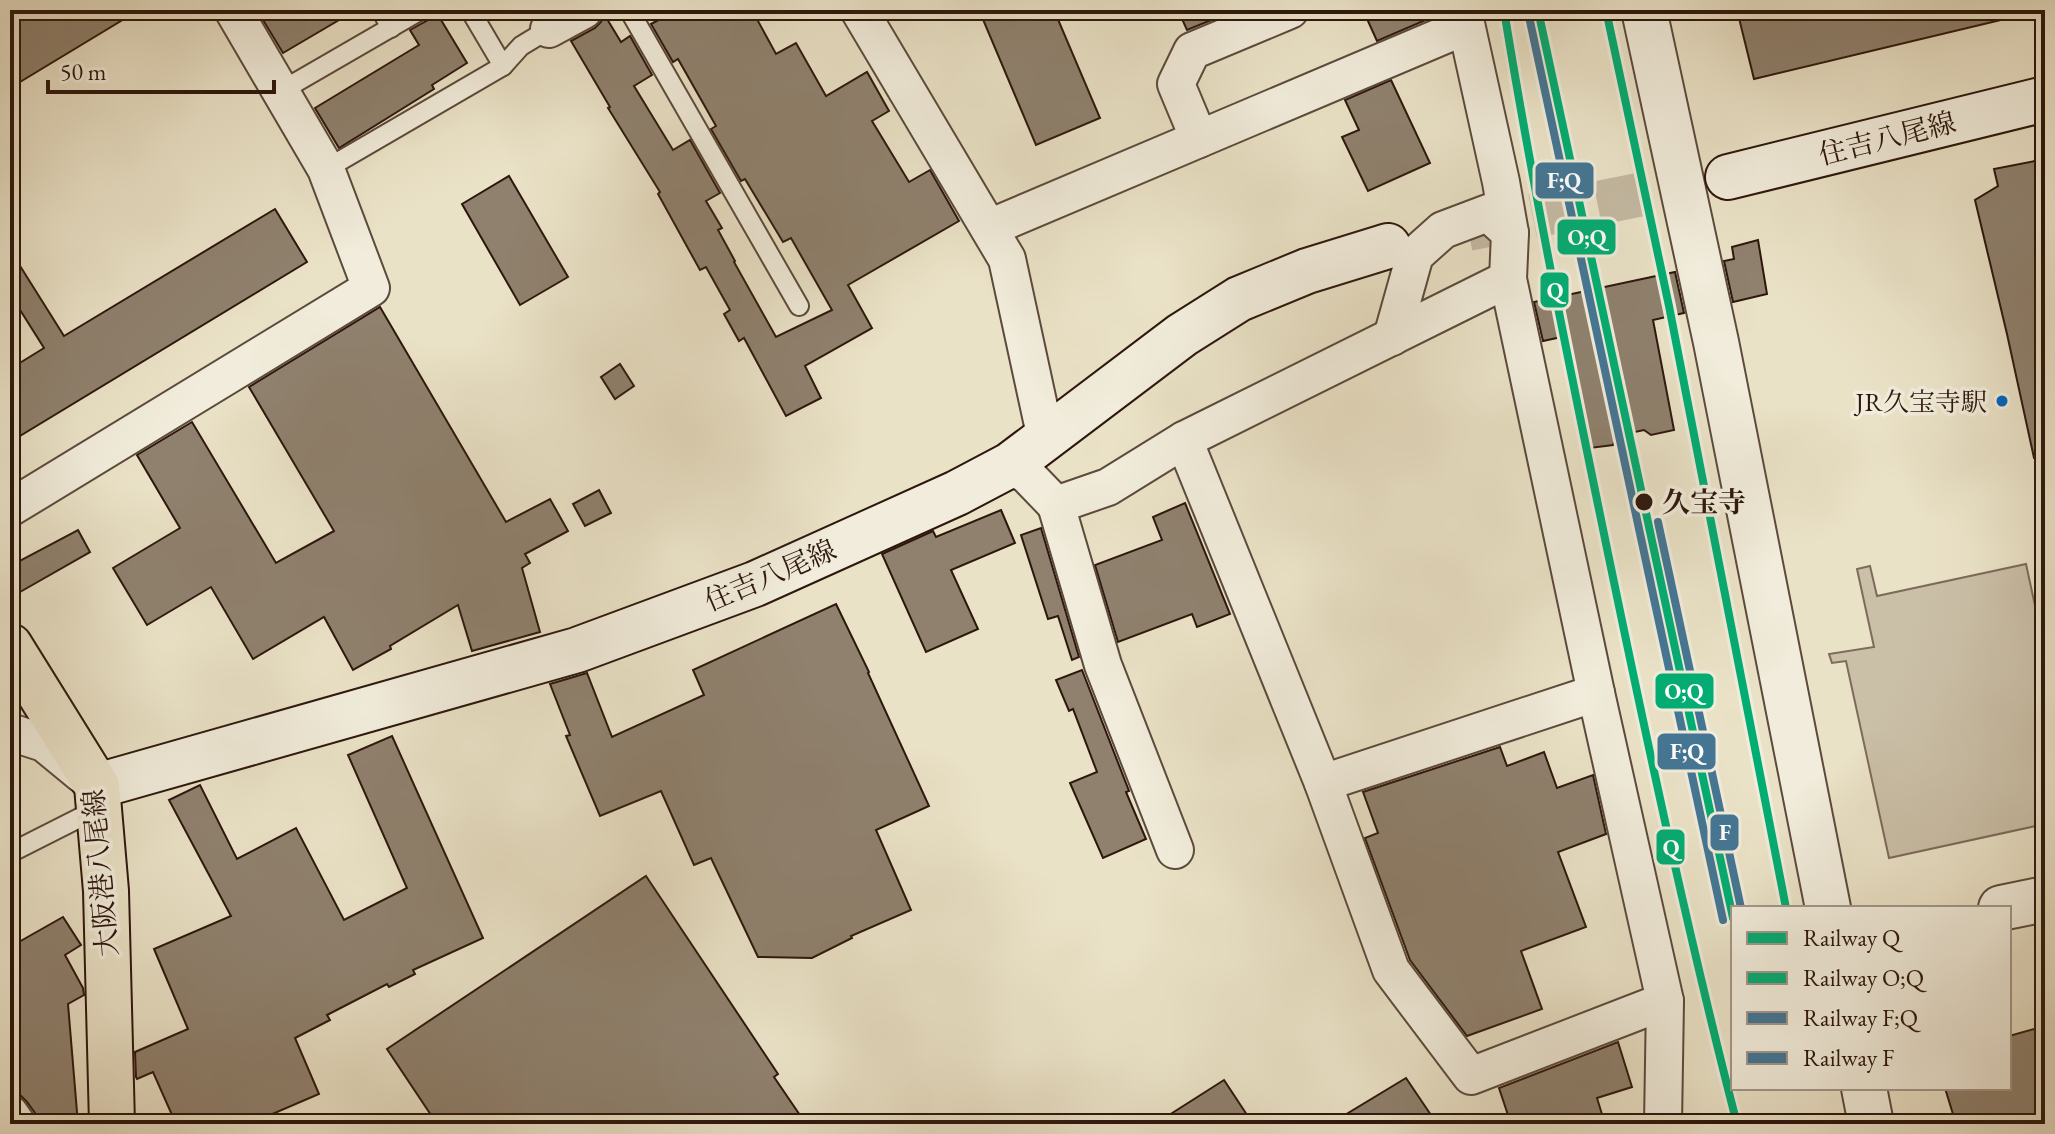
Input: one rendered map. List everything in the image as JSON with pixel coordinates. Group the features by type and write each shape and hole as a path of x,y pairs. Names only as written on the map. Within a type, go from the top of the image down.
{"main road":[{"path":"1644,10 1716,342 1828,906"},
{"name":"住吉八尾線","path":"1728,177 2045,99"},
{"name":"住吉八尾線","path":"98,797 577,650 755,584 957,493 1010,465 1182,335 1239,299 1307,271 1388,246"},
{"name":"大阪港八尾線","path":"10,646 98,797 106,891 112,1124"},
{"path":"2011,906 2045,899"},
{"path":"1864,1090 1871,1124"}],"street":[{"path":"10,508 371,288 326,169 233,10"},
{"path":"549,29 584,10"},
{"path":"859,10 1007,259 1046,439"},
{"path":"1199,139 1176,84 1192,51 1290,10"},
{"path":"989,228 1199,139 1464,18 1510,233 1508,279 1665,1001 1663,1124"},
{"path":"1392,337 1415,255 1443,230 1488,213 1510,233"},
{"path":"1056,505 1108,487 1184,440 1508,279"},
{"path":"1184,440 1323,783 1391,970 1471,1076 1665,1001"},
{"path":"1010,465 1027,475 1056,505 1103,665 1175,850"},
{"path":"1323,783 1596,693"},
{"path":"10,732 44,743 98,797"},
{"path":"10,1114 17,1124"}],"lane":[{"path":"381,10 391,28"},
{"path":"281,91 421,10"},
{"path":"470,10 503,66"},
{"path":"629,10 799,306"},
{"path":"326,169 503,66 521,46 549,29"},
{"path":"10,853 98,797"}],"shaded area":[{"path":"2026,564 2045,652 2045,824 1889,858 1846,661 1832,663 1829,654 1874,647 1857,569 1870,566 1877,596"}],"building":[{"path":"21,10 139,10 10,88 10,17"},
{"path":"257,10 356,10 283,53"},
{"path":"433,10 467,63 432,85 434,89 339,148 315,108 419,45 410,30 428,20"},
{"path":"677,10 752,10 776,54 796,43 826,96 867,72 889,111 872,121 909,182 930,170 959,221 848,285 872,328 805,366 821,398 786,416 744,338 739,341 724,314 730,310 706,267 700,270 658,194 660,192 571,41 595,28 604,14 621,42 630,36 652,75 634,86 673,150 690,140 720,193 706,201 722,228 718,230 734,262 776,337 832,310 791,238 783,242 745,179 741,181 711,129 716,126 678,59 673,62 651,24"},
{"path":"979,10 1054,10 1100,118 1036,145"},
{"path":"1178,10 1236,10 1187,30"},
{"path":"1363,10 1443,10 1377,41"},
{"path":"1737,10 2003,10 2005,19 1754,79"},
{"path":"1391,80 1430,163 1368,191 1342,137 1359,130 1345,100"},
{"path":"2045,159 2045,457 2034,458 1975,200 1998,186 1994,169"},
{"path":"509,176 568,277 520,305 462,204"},
{"path":"275,209 307,262 10,442 10,369 44,348 10,294 10,250 64,336"},
{"path":"1758,240 1767,294 1733,302 1724,261 1734,259 1732,247"},
{"path":"1675,272 1684,313 1653,320 1674,430 1651,435 1644,430 1616,436 1613,445 1590,448 1566,336 1543,341 1534,302"},
{"path":"380,307 506,522 550,499 568,531 525,554 530,563 522,568 540,632 472,651 458,605 353,670 324,617 253,659 211,587 147,625 113,568 180,528 137,455 192,422 276,563 334,531 249,387"},
{"path":"620,364 634,386 615,399 601,377"},
{"path":"599,490 611,513 585,526 573,504"},
{"path":"1185,503 1230,614 1197,627 1192,614 1118,642 1095,565 1162,540 1153,517"},
{"path":"1001,510 1015,543 951,570 978,629 926,652 882,554 933,531 936,537"},
{"path":"1041,528 1079,657 1072,660 1058,616 1048,619 1021,535"},
{"path":"78,530 90,552 20,592 10,577 10,566"},
{"path":"836,604 929,806 876,830 911,910 851,936 812,958 758,957 711,858 694,865 661,791 600,816 566,736 570,735 550,684 587,673 612,737 704,695 693,670"},
{"path":"1082,670 1146,839 1103,858 1070,783 1097,772 1073,709 1069,711 1056,680"},
{"path":"392,736 483,938 327,1015 330,1020 295,1038 319,1094 249,1124 176,1124 153,1072 136,1077 135,1052 188,1029 154,949 231,916 169,800 200,785 237,859 296,828 344,920 407,888 348,755"},
{"path":"1500,747 1507,766 1544,752 1557,788 1593,775 1606,834 1558,852 1586,927 1521,951 1542,1009 1467,1036 1410,960 1365,838 1378,833 1363,792"},
{"path":"646,876 778,1074 774,1077 806,1124 437,1124 387,1049"},
{"path":"63,917 81,945 65,955 84,995 68,1004 78,1124 38,1124 27,1102 10,1088 10,947"},
{"path":"2045,1026 2045,1124 1956,1124 1946,1090 2011,1090 2011,1035"},
{"path":"1618,1042 1632,1087 1597,1098 1605,1124 1511,1124 1499,1088"},
{"path":"1406,1078 1437,1124 1330,1124"},
{"path":"1224,1080 1253,1124 1155,1124"}],"tunnel":[{"path":"1468,229 1728,177"}],"rail line":[{"name":"Q","path":"1504,10 1554,287 1625,633 1686,914 1737,1124"},
{"name":"O;Q","path":"1538,10 1731,909"},
{"name":"Q","path":"1606,10 1669,306 1786,906"},
{"name":"F;Q","path":"1528,12 1723,920"},
{"name":"F","path":"1658,522 1741,906"}],"place":[{"name":"JR久宝寺駅","path":"2002,401"},
{"name":"久宝寺","path":"1644,502"}]}
